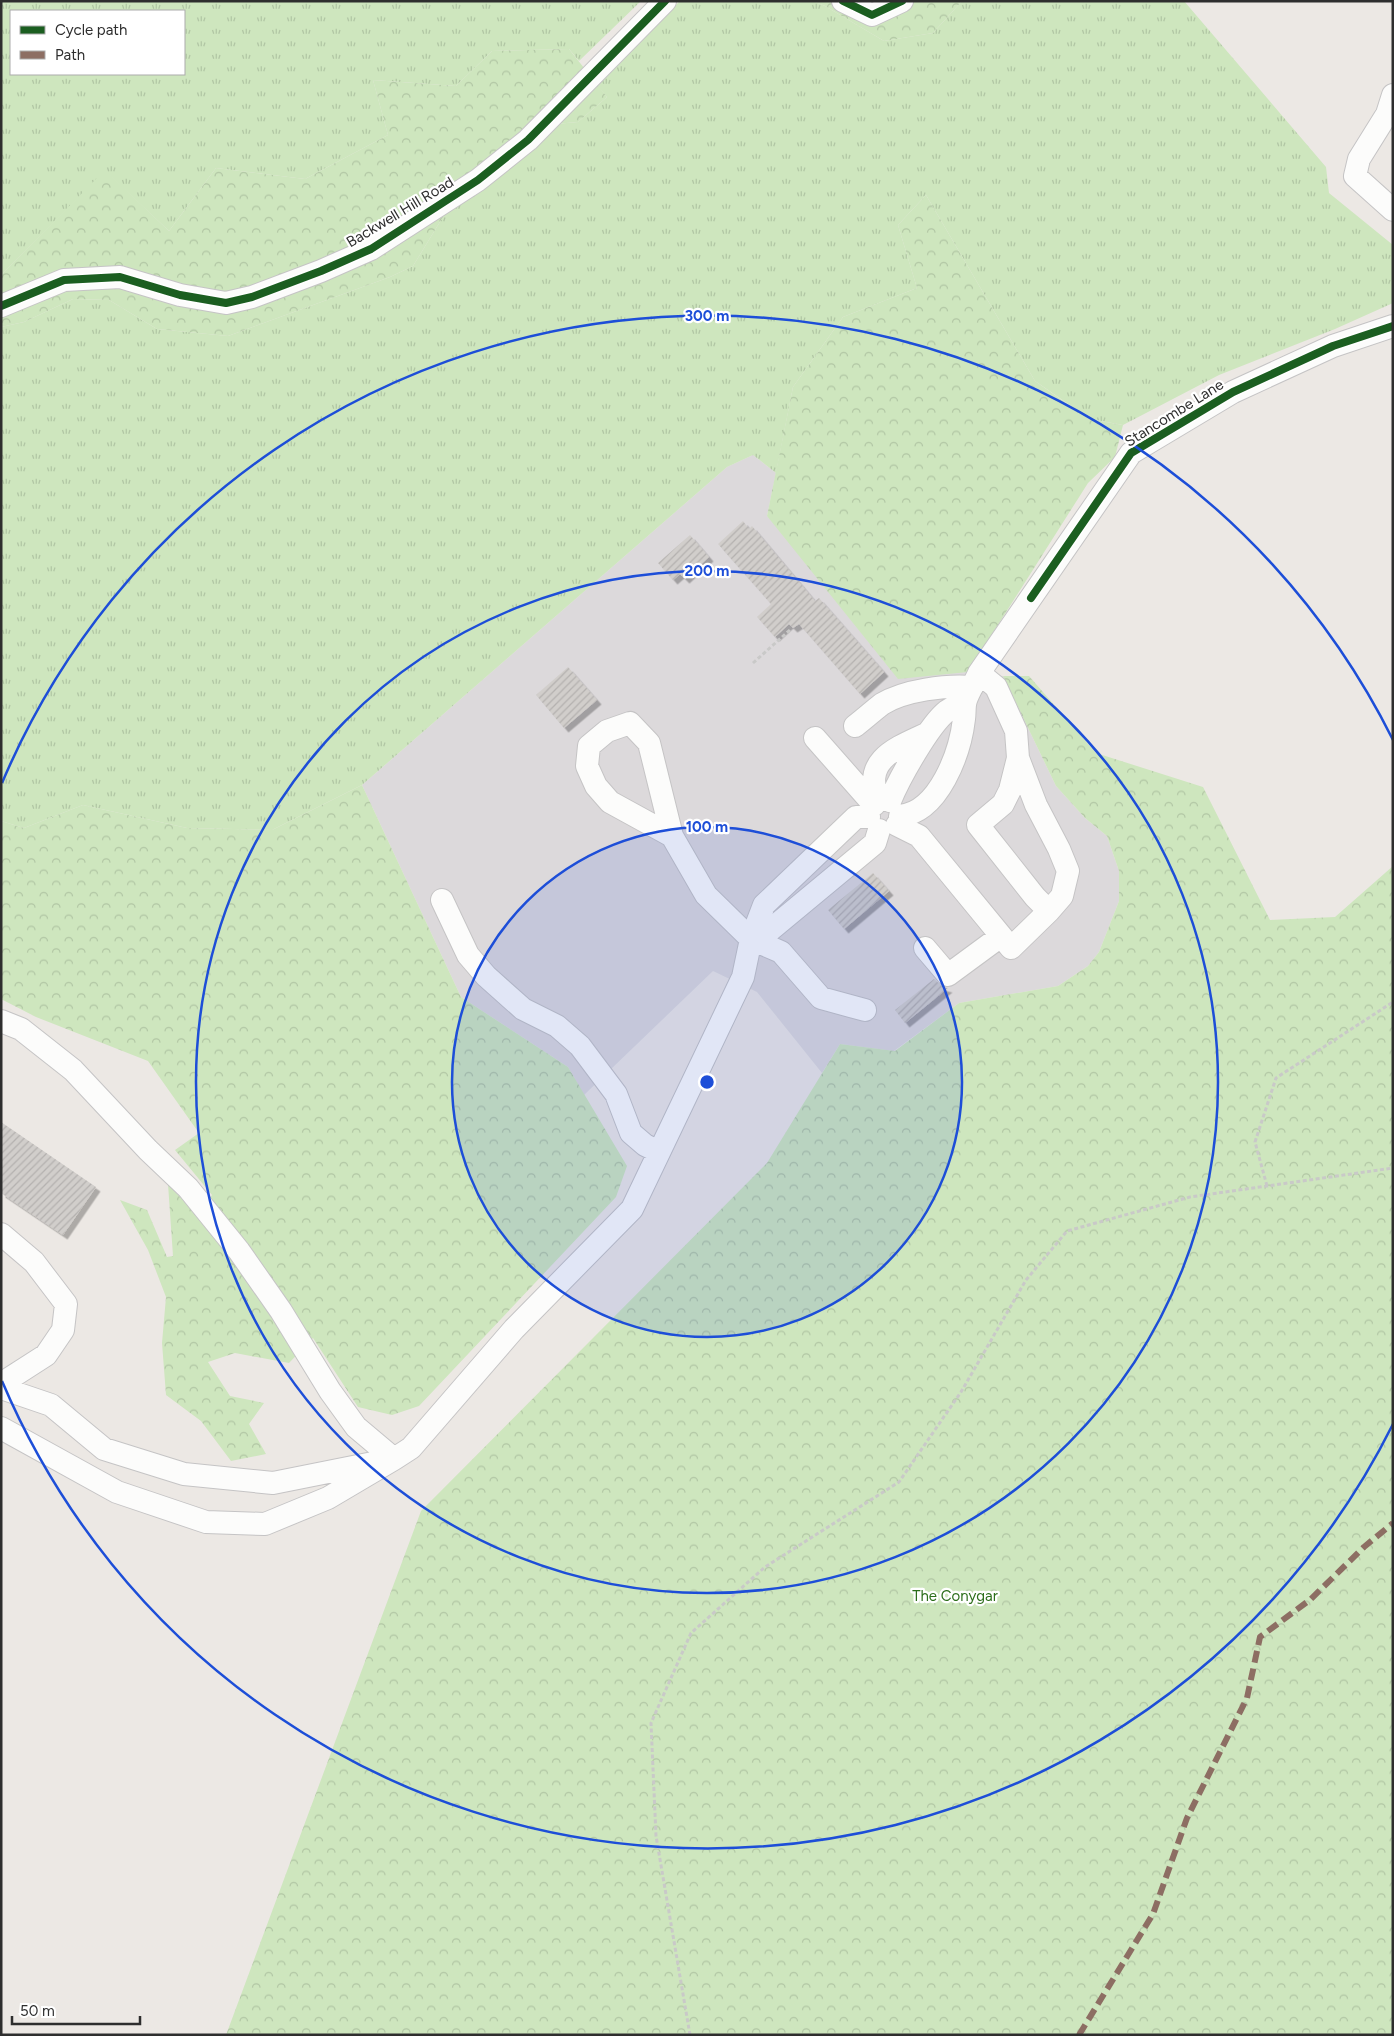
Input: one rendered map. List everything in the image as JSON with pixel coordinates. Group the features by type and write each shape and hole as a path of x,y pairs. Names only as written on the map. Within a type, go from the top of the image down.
{"street":[{"name":"Backwell Hill Road","path":"1,306 64,280 120,277 180,295 226,303 261,294 371,249 478,180 528,140 665,1"},
{"path":"843,1 872,15 902,1"},
{"path":"1393,95 1387,114 1359,159 1355,176 1393,210"},
{"name":"Stancombe Lane","path":"972,687 1131,452 1233,392 1333,346 1393,326"},
{"path":"815,738 884,814 919,836 1011,948 1062,896 1068,871 1036,805 1018,758 1016,731 996,687 954,686 905,694 883,704 855,726"},
{"path":"752,939 768,931 875,843 884,814 874,790 873,776 877,765 898,748 928,733 972,687"},
{"path":"1,1428 117,1492 206,1522 265,1524 328,1498 411,1448 514,1329 632,1209 743,977 752,939 764,905 856,817 920,810 933,797 950,771 961,736 972,687"},
{"path":"672,836 610,802 596,786 588,766 589,746 607,731 630,723 649,742 672,836 706,895 752,939 781,952 821,998 866,1010"},
{"path":"1018,758 1010,790 1002,804 978,825 1035,897 1049,911"},
{"path":"442,900 468,955 486,976 523,1009 557,1026 580,1046 616,1094 631,1133 645,1145 659,1152"},
{"path":"925,948 948,975 1000,936"},
{"path":"1,1021 21,1029 73,1070 148,1150 188,1188 239,1251 330,1391 356,1427 394,1459"},
{"path":"1,1234 34,1262 66,1304 63,1330 46,1355 1,1386"},
{"path":"1,1386 51,1406 104,1449 184,1474 273,1483 394,1459"}],"path":[{"path":"753,663 791,629"},
{"path":"1267,1186 1255,1142 1276,1078 1393,1002"},
{"path":"690,2035 656,1836 651,1724 691,1633 765,1567 899,1482 961,1392 1026,1280 1067,1231 1190,1198 1393,1168"}],"shaded area":[{"path":"753,455 776,473 767,516 968,672 1003,676 1056,786 1085,818 1107,836 1119,871 1119,901 1099,952 1088,966 1058,986 959,1003 894,1051 840,1044 822,1073 757,992 713,971 584,1095 568,1067 461,997 362,785 727,467"}],"green space":[{"path":"1,1 641,1 579,61 569,49 492,51 456,86 373,80 388,135 305,179 216,168 169,231 105,171 1,275"},
{"path":"680,1 813,1 825,6 884,41 933,33 962,1 1184,1 1326,167 1329,193 1393,245 1393,303 1335,329 1219,375 1123,425 1090,419 1035,381 926,195 898,225 917,288 843,317 793,387 776,473 753,455 727,467 362,785 272,830 187,828 83,805 24,828 1,821 1,327 24,322 73,299 109,300 157,329 228,336 390,277 413,266 446,212 555,124 578,122 607,97 595,83"},
{"path":"813,1 962,1 933,33 884,41 825,6"},
{"path":"569,49 607,97 578,122 555,124 446,212 413,266 390,277 228,336 157,329 109,300 73,299 24,322 1,327 1,275 105,170 169,231 216,168 305,179 388,135 373,80 456,86 492,51"},
{"path":"926,195 1035,381 1089,419 1123,425 1115,457 1088,483 968,672 898,679 767,516 793,387 843,317 917,288 898,225"},
{"name":"The Conygar","path":"1003,676 1029,676 1096,753 1203,787 1270,920 1335,917 1393,866 1393,2035 226,2035 421,1511 767,1163 840,1044 895,1051 959,1003 1058,986 1088,966 1099,952 1119,901 1119,871 1107,836 1085,818 1056,786"},
{"path":"362,785 461,997 568,1067 627,1166 616,1197 419,1406 392,1415 358,1407 313,1338 289,1363 235,1353 208,1362 230,1396 264,1403 249,1424 266,1454 231,1461 201,1421 166,1395 162,1343 166,1297 148,1250 120,1200 147,1210 167,1257 173,1256 168,1184 198,1216 212,1195 175,1150 199,1133 148,1061 36,1017 1,999 1,821 24,828 83,805 187,828 272,830"}],"building":[{"path":"743,521 749,529 752,526 815,601 819,598 884,672 860,694 799,624 793,628 789,624 775,637 757,617 771,604 718,544"},
{"path":"690,535 709,557 685,579 680,574 673,580 658,563"},
{"path":"568,667 597,700 564,728 536,695"},
{"path":"873,873 889,891 844,929 828,910"},
{"path":"934,979 943,987 948,988 905,1023 895,1010"},
{"path":"1,1122 96,1187 63,1235 1,1193"}],"marked path":[{"path":"1079,2035 1153,1914 1187,1818 1247,1698 1260,1637 1311,1599 1364,1547 1393,1523"}],"cycle path":[{"path":"1,306 64,280 120,277 180,295 226,303 252,297 321,271 371,249 478,180 528,140 665,1"},
{"path":"843,1 872,15 902,1"},
{"path":"1031,598 1131,453 1233,392 1333,346 1393,326"}]}
